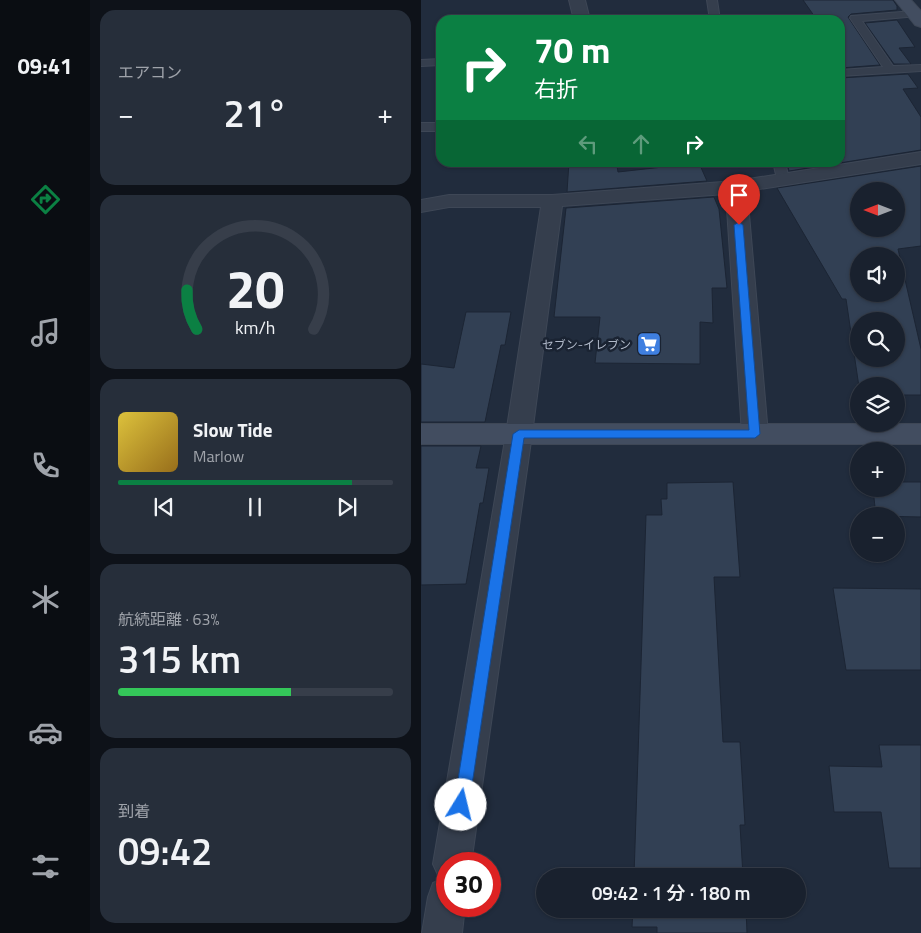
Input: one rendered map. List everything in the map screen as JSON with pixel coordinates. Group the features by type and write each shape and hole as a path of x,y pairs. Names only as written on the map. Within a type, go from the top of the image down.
{"street":[{"path":"577,0 580,15"},
{"path":"903,0 918,18"},
{"path":"845,165 921,158"},
{"path":"421,206 449,201 552,201 736,187 781,171 824,167"},
{"path":"736,187 755,434"},
{"path":"454,852 519,434 552,201"},
{"path":"421,434 921,434"},
{"path":"442,933 444,917"}],"lane":[{"path":"712,0 714,15"},
{"path":"890,70 855,18 918,18"},
{"path":"421,63 436,62"},
{"path":"845,73 921,68"},
{"path":"421,127 436,127"}],"building":[{"path":"803,0 893,0 897,6 897,10 851,14 848,17 880,65 845,68 845,15 814,15"},
{"path":"897,20 915,47 899,48 911,64 894,64 865,23"},
{"path":"908,74 918,88 903,89 921,117 921,150 845,162 845,78"},
{"path":"921,166 921,246 905,248 850,247 850,302 905,302 905,279 921,349 921,395 905,395 905,377 858,377 856,367 905,367 905,312 850,312 850,326 846,299 842,299 777,188"},
{"path":"569,167 617,167 618,172 663,167 701,167 707,181 567,192"},
{"path":"788,167 814,167 789,171"},
{"path":"714,197 719,209 727,288 712,288 713,323 700,322 700,364 595,363 600,317 554,317 566,208"},
{"path":"466,312 511,312 505,345 501,345 485,422 421,422 421,364 454,368"},
{"path":"421,446 481,446 476,468 489,468 483,503 480,503 466,584 421,585"},
{"path":"733,482 740,577 714,577 723,742 740,742 745,825 740,825 743,868 634,868 646,515 662,515 661,499 667,499 667,483"},
{"path":"905,482 921,482 921,517 905,517 905,507 875,507 874,497 905,497"},
{"path":"833,588 921,589 921,670 846,670"},
{"path":"879,745 921,745 921,868 889,868 881,812 834,812 829,766 882,767"},
{"path":"632,918 746,918 747,933 657,933 657,927 632,927"}],"place":[{"name":"セブン-イレブン","path":"649,344"}],"route":[{"path":"461,805 519,434 755,434 739,225"}]}
